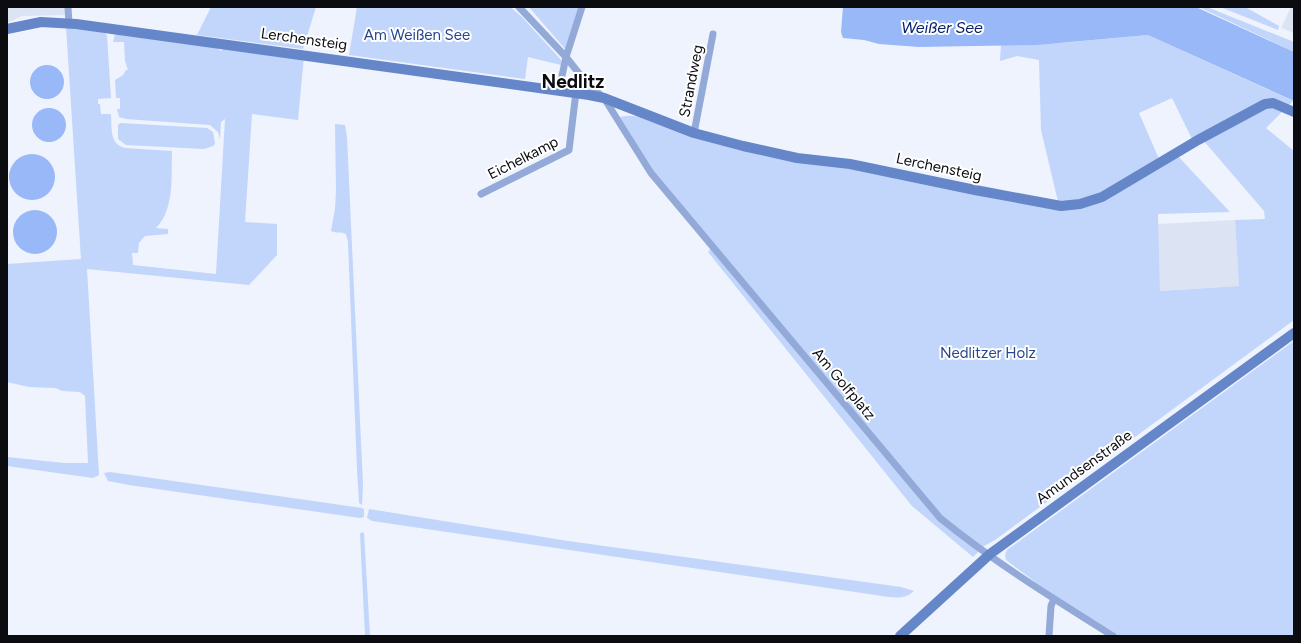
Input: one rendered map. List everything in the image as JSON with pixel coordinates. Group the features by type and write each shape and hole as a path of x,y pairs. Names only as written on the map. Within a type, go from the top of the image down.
{"street":[{"path":"68,7 69,24"},
{"name":"Am Golfplatz","path":"519,7 566,57 585,81 604,98 651,174 946,523 965,538 1054,599 1112,636"},
{"path":"559,90 566,57 582,7"},
{"name":"Lerchensteig","path":"7,29 36,22 69,24 576,92 604,98 694,133 743,146 797,158 850,164 1061,206 1080,204 1102,197 1198,140 1266,104 1273,103 1294,112"},
{"name":"Strandweg","path":"694,133 713,34"},
{"name":"Eichelkamp","path":"481,194 569,150 576,92"},
{"name":"Amundsenstraße","path":"900,636 990,554 1294,333"},
{"path":"1049,636 1050,606 1054,599"}],"shaded area":[{"path":"7,7 65,7 66,15 22,16 7,23"},
{"path":"1291,7 1294,7 1294,33 1281,28"},
{"path":"1235,220 1239,286 1160,291 1158,224"}],"green space":[{"path":"211,7 316,7 303,49 197,35"},
{"name":"Am Weißen See","path":"357,7 510,7 522,17 562,61 561,65 528,57 525,79 349,55"},
{"path":"529,7 579,7 566,50"},
{"path":"1199,7 1207,7 1294,42 1294,52"},
{"path":"1220,7 1245,7 1279,26 1278,30"},
{"path":"66,27 105,33 107,36 111,98 98,99 98,104 100,104 101,114 111,114 112,134 116,143 125,148 172,151 172,181 169,202 162,220 156,228 168,229 168,234 145,236 139,243 138,253 132,253 133,265 216,274 225,119 221,122 220,139 218,132 210,125 126,119 119,117 117,109 120,109 120,98 116,98 115,80 123,75 126,70 128,70 125,61 124,42 113,42 115,34 217,48 221,51 224,48 304,56 298,120 252,114 245,222 277,224 277,255 249,285 87,269 99,475 93,478 7,466 7,457 64,463 88,463 85,396 80,392 62,391 56,388 29,387 7,382 7,264 81,259"},
{"name":"Nedlitzer Holz","path":"1148,35 1293,101 1266,128 1294,151 1294,320 995,540 984,546 973,557 912,506 708,252 713,245 659,180 620,117 629,116 648,119 695,136 740,146 1060,210 1041,130 1039,60 1017,56 1000,61 1001,45 1062,43","holes":["1172,98 1193,141 1203,140 1264,211 1265,219 1235,220 1239,286 1160,291 1158,214 1230,212 1176,154 1159,159 1139,113"]},
{"path":"120,123 207,128 213,132 215,144 204,149 126,145 118,139 118,125"},
{"path":"335,124 345,125 347,137 363,485 362,505 359,503 357,469 348,242 346,234 331,231 335,209 336,190"},
{"path":"1294,341 1294,636 1116,636 1042,587 1006,560 1005,555 1007,550"},
{"path":"110,472 362,508 364,509 364,517 360,518 129,485 108,481 104,473"},
{"path":"369,509 568,541 901,587 914,591 902,597 889,597 372,521 367,518"},
{"path":"362,532 364,533 370,636 365,636 360,534"}],"water":[{"name":"Weißer See","path":"843,7 1196,7 1294,52 1294,101 1148,35 1037,45 919,47 879,44 864,40 843,38 841,32"},
{"path":"47,65 59,70 64,82 59,94 47,99 35,94 30,82 35,70"},
{"path":"49,108 61,113 66,125 61,137 49,142 37,137 32,125 37,113"},
{"path":"32,154 45,158 51,164 55,177 51,190 45,196 32,200 19,196 13,190 9,177 13,164 19,158"},
{"path":"31,210 39,210 51,216 57,228 57,236 51,248 39,254 31,254 19,248 13,236 13,228 19,216"}],"district":[{"name":"Nedlitz","path":"573,81"}]}
